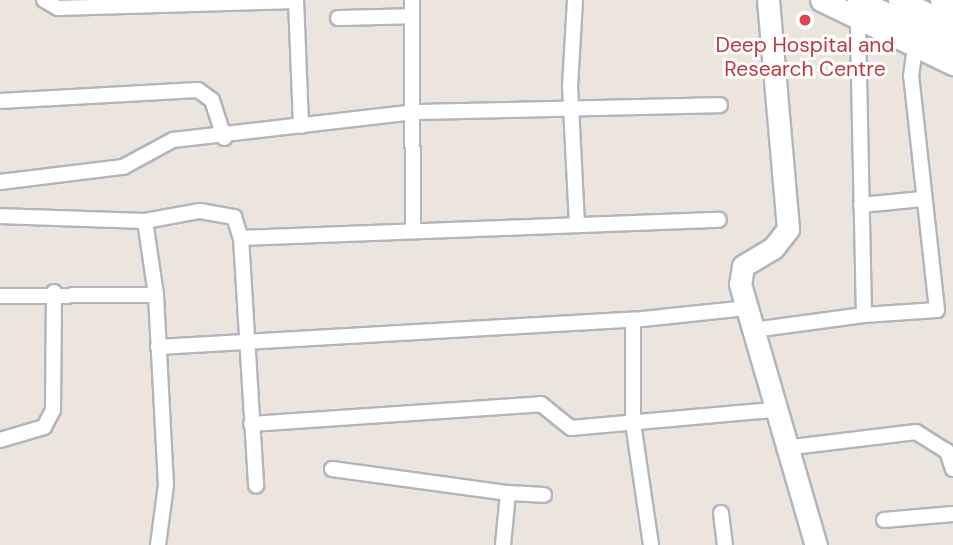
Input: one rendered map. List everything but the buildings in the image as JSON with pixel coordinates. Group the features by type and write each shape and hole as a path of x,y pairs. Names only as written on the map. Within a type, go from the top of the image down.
{"street":[{"path":"44,0 58,8 296,0 301,126"},
{"path":"412,0 416,112 413,230"},
{"path":"575,0 571,110 577,222"},
{"path":"768,0 788,229 773,248 743,266 748,308 773,410 816,545"},
{"path":"821,0 858,8 953,45"},
{"path":"899,0 953,26"},
{"path":"941,0 953,6"},
{"path":"858,8 915,47 953,64"},
{"path":"858,8 863,315"},
{"path":"338,18 412,16"},
{"path":"753,330 863,315 936,310 911,76 915,47"},
{"path":"0,101 198,90 212,100 224,138"},
{"path":"0,182 123,167 173,140 224,138 416,112 720,105"},
{"path":"860,205 923,199"},
{"path":"0,216 145,221 214,211 234,218 241,238 245,342 256,486"},
{"path":"241,238 577,222 719,220"},
{"path":"145,221 156,295 166,485 158,545"},
{"path":"0,296 54,292 156,295"},
{"path":"0,440 44,427 53,410 54,292"},
{"path":"158,347 633,320 748,308"},
{"path":"633,320 633,423 651,545"},
{"path":"251,424 541,404 571,428 773,410"},
{"path":"784,448 916,432 947,451 953,469"},
{"path":"332,469 508,493 544,495"},
{"path":"503,545 508,493"},
{"path":"721,513 725,545"},
{"path":"884,520 953,514"}],"place":[{"name":"Deep Hospital and Research Centre","path":"805,20"}]}
